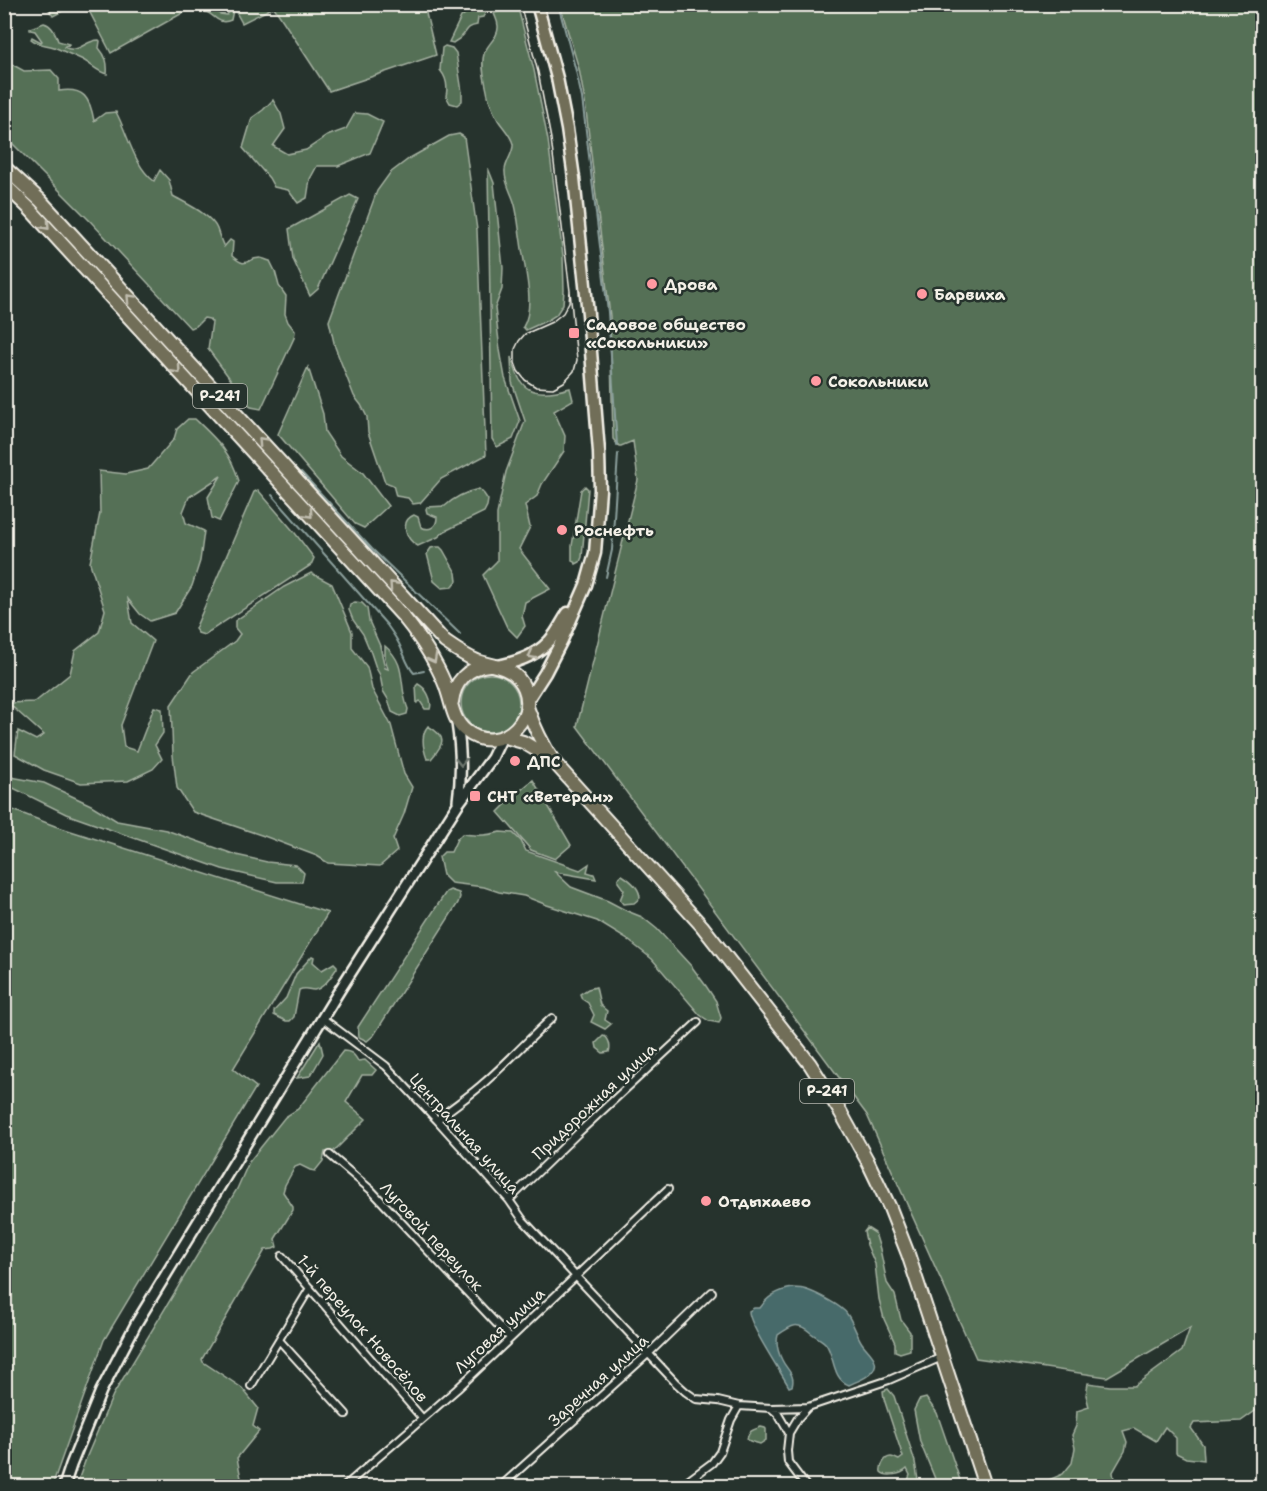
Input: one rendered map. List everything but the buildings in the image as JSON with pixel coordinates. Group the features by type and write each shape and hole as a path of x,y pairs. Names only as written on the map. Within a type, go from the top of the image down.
{"highway":[{"name":"Р-241","path":"4,167 40,200 439,635 460,652 476,661 511,672 518,678 524,686 533,726 554,762 702,926 810,1064 867,1160 890,1208 923,1294 985,1486"},
{"name":"Р-241","path":"4,184 29,208 402,615 439,669 455,715 464,729 472,736 483,739 494,740 504,737 523,742 554,762"},
{"path":"455,715 452,700 458,682 473,669 495,666"},
{"path":"504,737 520,724 525,715 527,703"}],"main road":[{"path":"527,703 545,673 582,596 595,553 600,490 588,314 574,178 557,78 537,4"},
{"path":"495,666 525,659 541,650 582,596"},
{"path":"455,715 461,757 458,804"},
{"path":"64,1486 101,1391 137,1322 322,1018 458,804 492,758 504,737"}],"street":[{"name":"Центральная улица","path":"322,1018 386,1066 509,1200 524,1220 676,1383 696,1398 739,1406 808,1407 889,1380 942,1358"},
{"path":"437,1120 486,1081 552,1018"},
{"name":"Придорожная улица","path":"509,1200 698,1022"},
{"name":"Луговой переулок","path":"330,1155 371,1190 510,1338"},
{"name":"Луговая улица","path":"345,1486 457,1389 668,1189"},
{"name":"1-й переулок Новосёлов","path":"282,1256 422,1418"},
{"path":"251,1386 310,1288"},
{"name":"Заречная улица","path":"501,1486 649,1353 712,1292"},
{"path":"279,1340 346,1414"},
{"path":"681,1486 712,1463 720,1452 731,1420 739,1406"},
{"path":"806,1486 788,1462 789,1433 808,1407"},
{"path":"771,1408 778,1414 789,1433"}],"green space":[{"path":"46,5 74,5 53,16"},
{"path":"86,5 197,5 111,53"},
{"path":"206,5 221,5 218,12 220,14 227,15 230,10 233,10 231,20 219,21 204,11"},
{"path":"232,5 424,5 436,55 329,91 274,7 242,23"},
{"path":"478,5 487,5 487,10 483,17 478,18 477,25 468,28 463,36 453,43 449,42 461,17"},
{"path":"508,5 517,5 534,70 548,140 563,256 563,304 556,315 526,330 523,327 529,308 528,286 516,210 505,175 513,144 492,108 483,66 486,50 498,30 498,22 494,13 504,10"},
{"path":"560,5 1262,5 1262,1406 1241,1421 1194,1423 1191,1428 1203,1445 1204,1460 1186,1458 1176,1453 1176,1438 1165,1427 1156,1441 1134,1428 1123,1431 1127,1442 1125,1451 1113,1472 1115,1486 1042,1486 1044,1482 1063,1474 1072,1463 1075,1448 1072,1435 1076,1426 1077,1411 1089,1407 1086,1395 1088,1383 1134,1386 1182,1351 1190,1328 1107,1377 976,1358 867,1115 577,726 638,480 633,441 619,446 613,439 610,316 585,102 579,69"},
{"path":"44,23 55,33 58,41 69,44 64,47 69,49 99,40 99,48 107,63 107,74 81,59 31,39 32,37 42,41 30,28"},
{"path":"445,46 452,48 456,53 462,92 462,101 457,105 450,103 446,96 446,82 440,70 442,48"},
{"path":"4,60 24,71 51,70 59,79 59,91 74,91 88,100 94,121 105,113 116,112 136,158 147,175 154,181 160,170 169,180 173,196 210,219 224,247 230,240 233,242 232,256 237,260 244,263 255,258 270,261 279,286 286,296 285,314 295,331 294,338 261,409 251,407 208,349 212,322 204,318 196,326 190,328 91,222 8,139 4,132"},
{"path":"273,100 281,114 285,129 273,146 287,154 306,150 327,136 346,129 355,113 367,114 383,122 370,153 338,166 317,166 310,179 307,198 298,203 288,190 274,187 243,148 252,118"},
{"path":"459,134 464,137 477,230 486,455 441,479 420,503 413,504 408,498 396,496 393,485 385,482 368,432 367,417 354,396 335,347 329,321 377,191 390,173 410,158 449,136"},
{"path":"488,168 494,183 503,268 502,289 495,308 500,350 505,378 520,421 513,439 497,447 492,439"},
{"path":"350,195 358,199 318,289 310,296 293,259 289,229"},
{"path":"511,357 524,386 543,392 570,388 573,400 554,411 565,436 564,451 542,484 537,496 525,505 530,527 519,549 550,589 525,602 522,616 525,626 517,637 507,627 483,575 497,561 497,514 506,472 525,421 512,382"},
{"path":"308,367 323,414 325,432 341,456 363,473 388,506 364,528 355,524 278,434"},
{"path":"188,419 195,419 222,447 239,481 219,521 212,518 208,497 221,476 189,497 183,512 186,523 204,531 200,561 192,586 175,613 150,621 140,614 128,599 132,623 153,641 121,725 124,747 137,751 154,707 162,709 163,733 155,745 162,759 153,769 128,781 81,783 44,770 15,754 18,731 36,740 44,735 8,703 35,702 70,674 75,651 99,632 105,610 90,563 100,513 99,471 126,474 148,469 174,439 177,429"},
{"path":"585,486 588,489 582,557 576,564 572,560 572,546 581,490"},
{"path":"479,489 488,500 484,512 418,546 410,539 406,530 409,518 414,515 418,517 421,527 432,528 436,524 437,517 427,513 427,507 445,506 461,495"},
{"path":"258,490 314,558 311,565 204,635 198,633 195,629 254,492"},
{"path":"440,547 456,573 457,581 452,587 442,588 434,581 427,554 431,548"},
{"path":"311,573 332,584 352,632 352,648 367,667 372,689 391,725 404,774 412,787 393,839 397,851 380,866 328,863 317,856 193,812 177,788 171,705 193,672 235,641 240,634 235,628 235,621 284,587"},
{"path":"362,603 367,608 369,621 380,646 385,668 388,669 385,646 397,660 408,709 407,714 400,716 392,712 363,634 349,610 350,604"},
{"path":"490,674 501,676 511,682 517,692 519,703 517,714 511,724 501,730 490,732 479,730 469,724 463,714 461,703 463,692 469,682 479,676"},
{"path":"418,684 428,695 431,702 430,709 425,709 420,701 417,703 416,686"},
{"path":"428,726 441,737 442,741 431,759 427,759 423,742"},
{"path":"11,777 44,783 91,805 117,821 166,830 236,855 267,862 296,865 304,873 302,882 277,882 222,869 66,814 7,785"},
{"path":"533,780 571,845 555,859 531,850 498,812"},
{"path":"5,807 55,826 328,913 233,1069 256,1087 104,1340 52,1486 5,1486"},
{"path":"500,832 513,833 521,841 526,851 580,870 589,864 587,872 594,874 596,879 555,872 571,887 642,917 657,929 692,967 716,1001 721,1018 719,1023 709,1021 700,1015 652,959 628,940 597,921 524,896 484,887 451,883 443,875 439,857 444,852 451,852 462,834 481,835"},
{"path":"622,875 638,891 640,898 634,903 623,904 620,900 624,890 618,878"},
{"path":"450,890 459,893 458,903 374,1035 367,1041 359,1037 358,1027 446,892"},
{"path":"312,956 314,957 313,962 322,970 334,963 337,968 318,989 299,990 294,1017 290,1021 274,1015 274,1011 286,998 296,974"},
{"path":"596,987 600,1005 607,1011 605,1020 611,1024 605,1029 591,1022 594,1015 580,994"},
{"path":"603,1036 609,1042 609,1052 603,1053 597,1048 596,1043"},
{"path":"320,1041 323,1054 311,1075 297,1078"},
{"path":"343,1051 352,1053 358,1061 365,1060 376,1070 372,1075 362,1075 346,1102 366,1119 333,1152 325,1152 323,1161 315,1171 300,1165 295,1167 283,1192 293,1210 275,1239 277,1247 265,1250 202,1359 203,1362 242,1388 258,1408 253,1426 259,1431 237,1458 241,1478 236,1486 76,1486 113,1395 237,1189 249,1162 285,1117 298,1109"},
{"path":"867,1228 875,1233 887,1283 895,1295 901,1320 910,1332 910,1350 900,1353 895,1351 895,1343 884,1319 879,1299 875,1264 864,1232"},
{"path":"888,1389 894,1396 915,1462 919,1486 906,1486 910,1475 907,1469 894,1475 881,1472 884,1460 892,1457 899,1460 903,1457 884,1399 883,1391"},
{"path":"926,1398 937,1413 962,1486 938,1486 920,1442 914,1410 919,1400"},
{"path":"761,1427 766,1429 766,1440 760,1444 747,1439 750,1432"}],"water":[{"path":"793,1288 816,1294 844,1311 862,1343 875,1360 874,1370 871,1373 849,1385 844,1382 837,1373 826,1344 806,1329 794,1326 778,1335 777,1338 781,1357 793,1379 792,1386 789,1387 750,1318 749,1311 760,1308 778,1292"}],"waterway":[{"path":"558,4 582,98 608,312 617,445"},
{"path":"606,577 612,550 618,454"},
{"path":"301,472 372,549 460,634"},
{"path":"272,495 387,625 414,673 424,671"}],"tram line":[{"path":"520,4 538,72 551,139 570,291 577,360 574,371 564,382 553,388 536,387 525,380 518,371 515,363 515,349 525,334 552,322 563,313 569,302 570,291"}],"place":[{"name":"Дрова","path":"652,284"},
{"name":"Барвиха","path":"922,294"},
{"name":"Садовое общество «Сокольники»","path":"574,333"},
{"name":"Сокольники","path":"816,381"},
{"name":"Роснефть","path":"562,530"},
{"name":"ДПС","path":"515,761"},
{"name":"СНТ «Ветеран»","path":"475,796"},
{"name":"Отдыхаево","path":"706,1201"}]}
